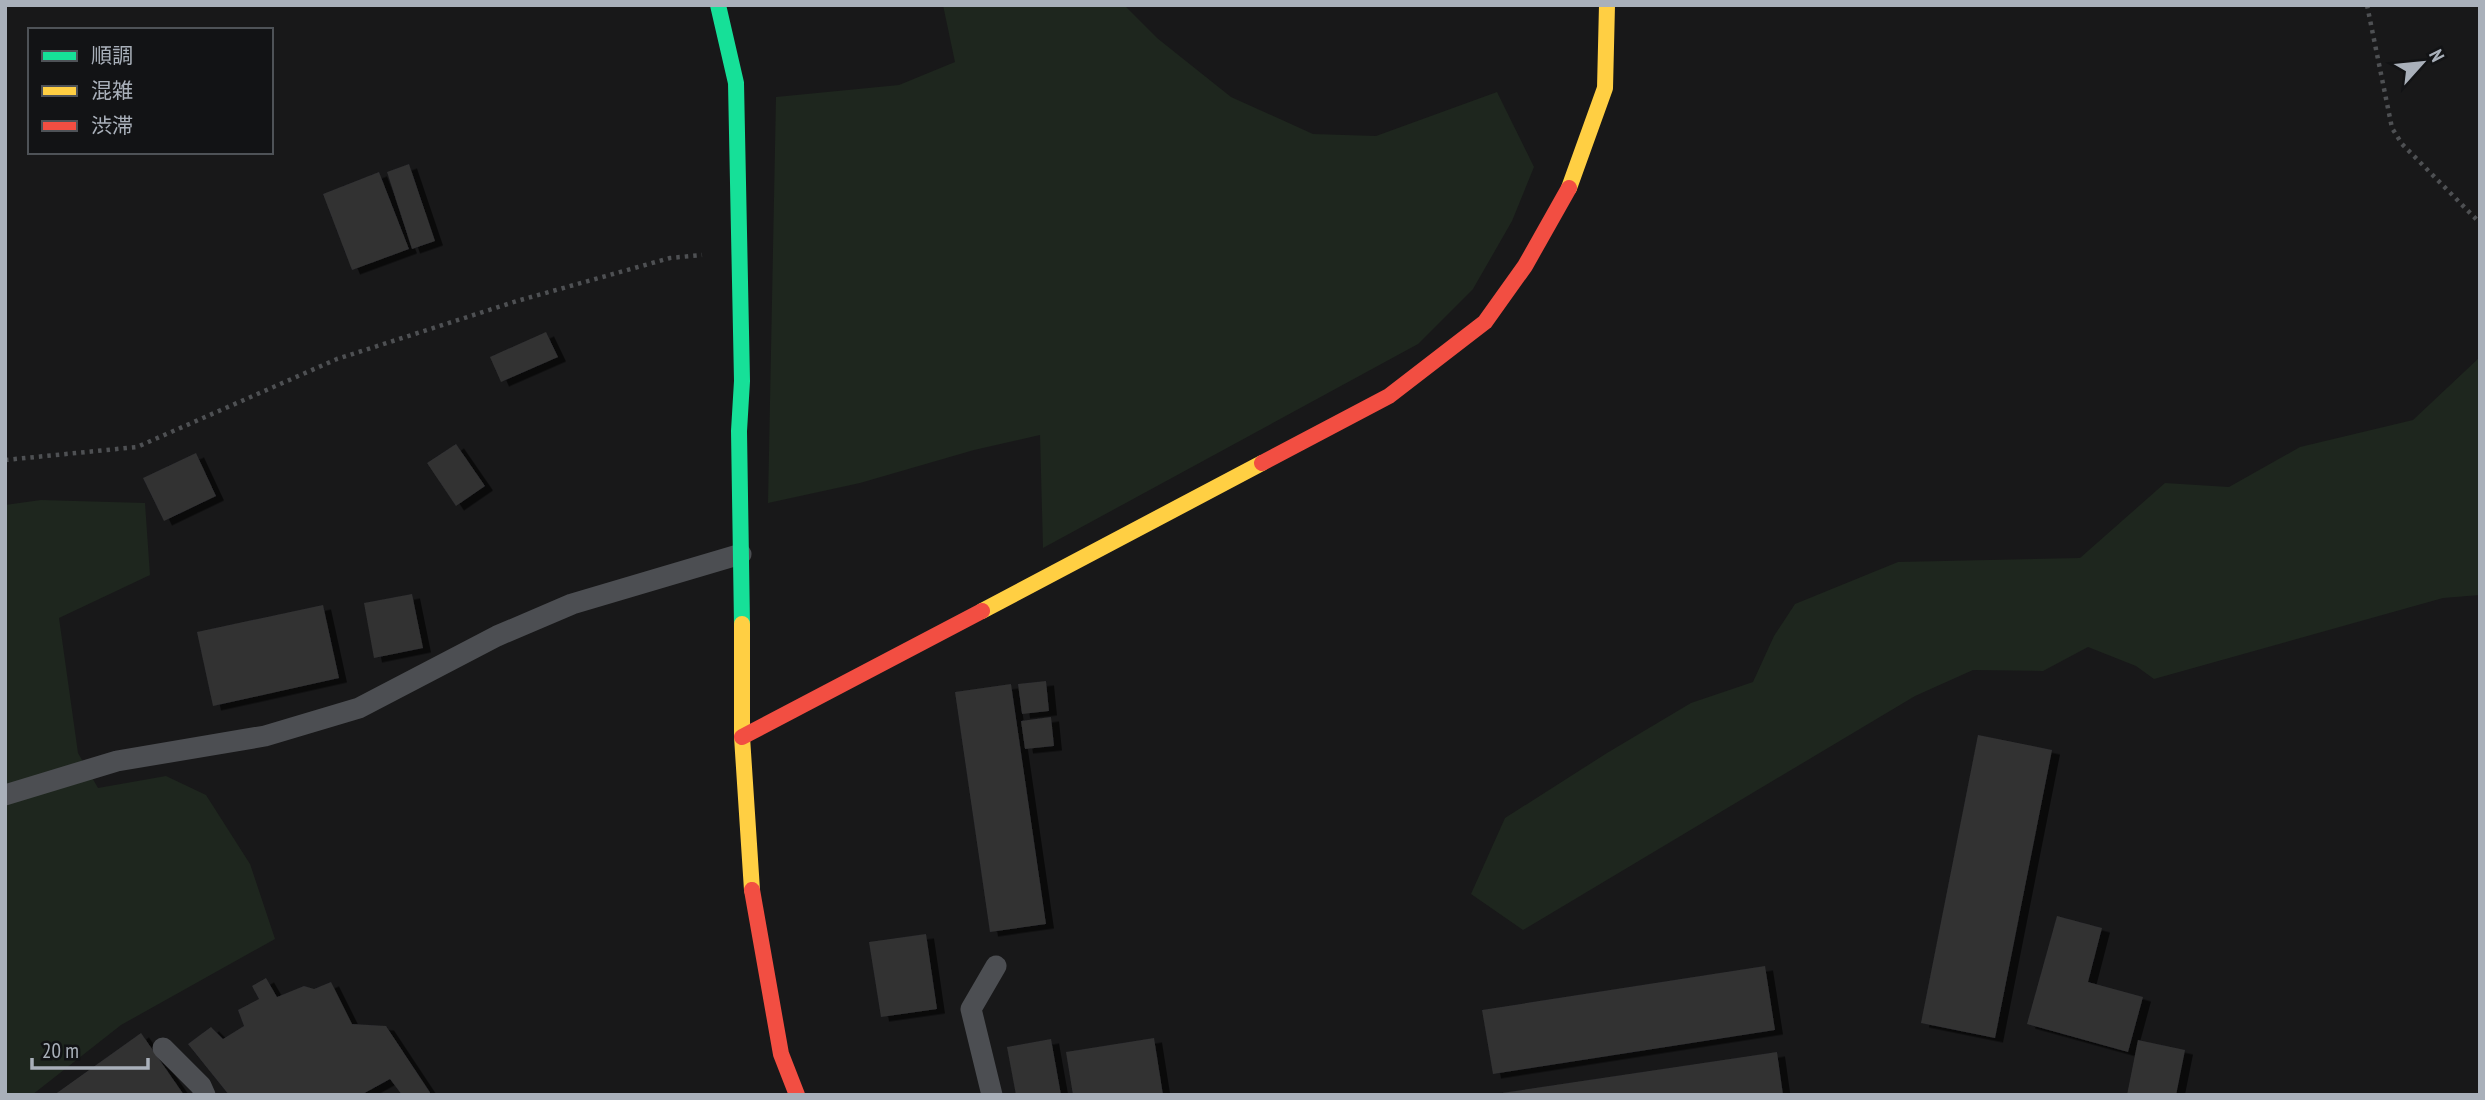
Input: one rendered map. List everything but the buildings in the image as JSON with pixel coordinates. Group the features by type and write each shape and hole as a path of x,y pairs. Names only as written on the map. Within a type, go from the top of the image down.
{"street":[{"path":"718,5 737,83 742,381 739,431 742,737 753,903 780,1054 797,1095"},
{"path":"742,737 1389,396 1485,323 1525,266 1572,182 1605,88 1607,5"}],"lane":[{"path":"5,796 117,761 265,736 359,708 497,636 572,604 741,554"},
{"path":"992,1095 971,1009 996,966"},
{"path":"163,1048 201,1086 205,1095"}],"path":[{"path":"2367,5 2392,128 2402,144 2480,223"},
{"path":"5,460 137,447 337,359 517,301 670,258 739,252"}],"shaded area":[{"path":"943,5 1124,5 1157,38 1231,97 1313,134 1376,136 1497,92 1534,167 1512,221 1473,289 1418,344 1043,548 1040,435 974,450 860,483 768,503 776,97 899,85 955,62"},
{"path":"2480,357 2480,595 2443,598 2154,679 2136,666 2088,647 2043,671 1973,670 1915,696 1523,930 1471,894 1505,818 1691,703 1753,682 1774,636 1795,604 1898,562 2080,558 2165,483 2229,487 2300,447 2413,420"},
{"path":"41,500 145,503 150,575 59,618 78,753 98,788 166,776 206,795 250,864 275,939 121,1025 32,1095 5,1095 5,505"}],"traffic: fast":[{"path":"718,5 736,83 742,381 739,431 742,624"}],"traffic: slow":[{"path":"1569,188 1605,88 1607,5"},
{"path":"982,611 1262,463"},
{"path":"742,624 742,737 752,890"}],"traffic: jam":[{"path":"1262,463 1389,396 1485,322 1525,266 1569,188"},
{"path":"742,737 982,611"},
{"path":"752,890 781,1054 797,1095"}]}
